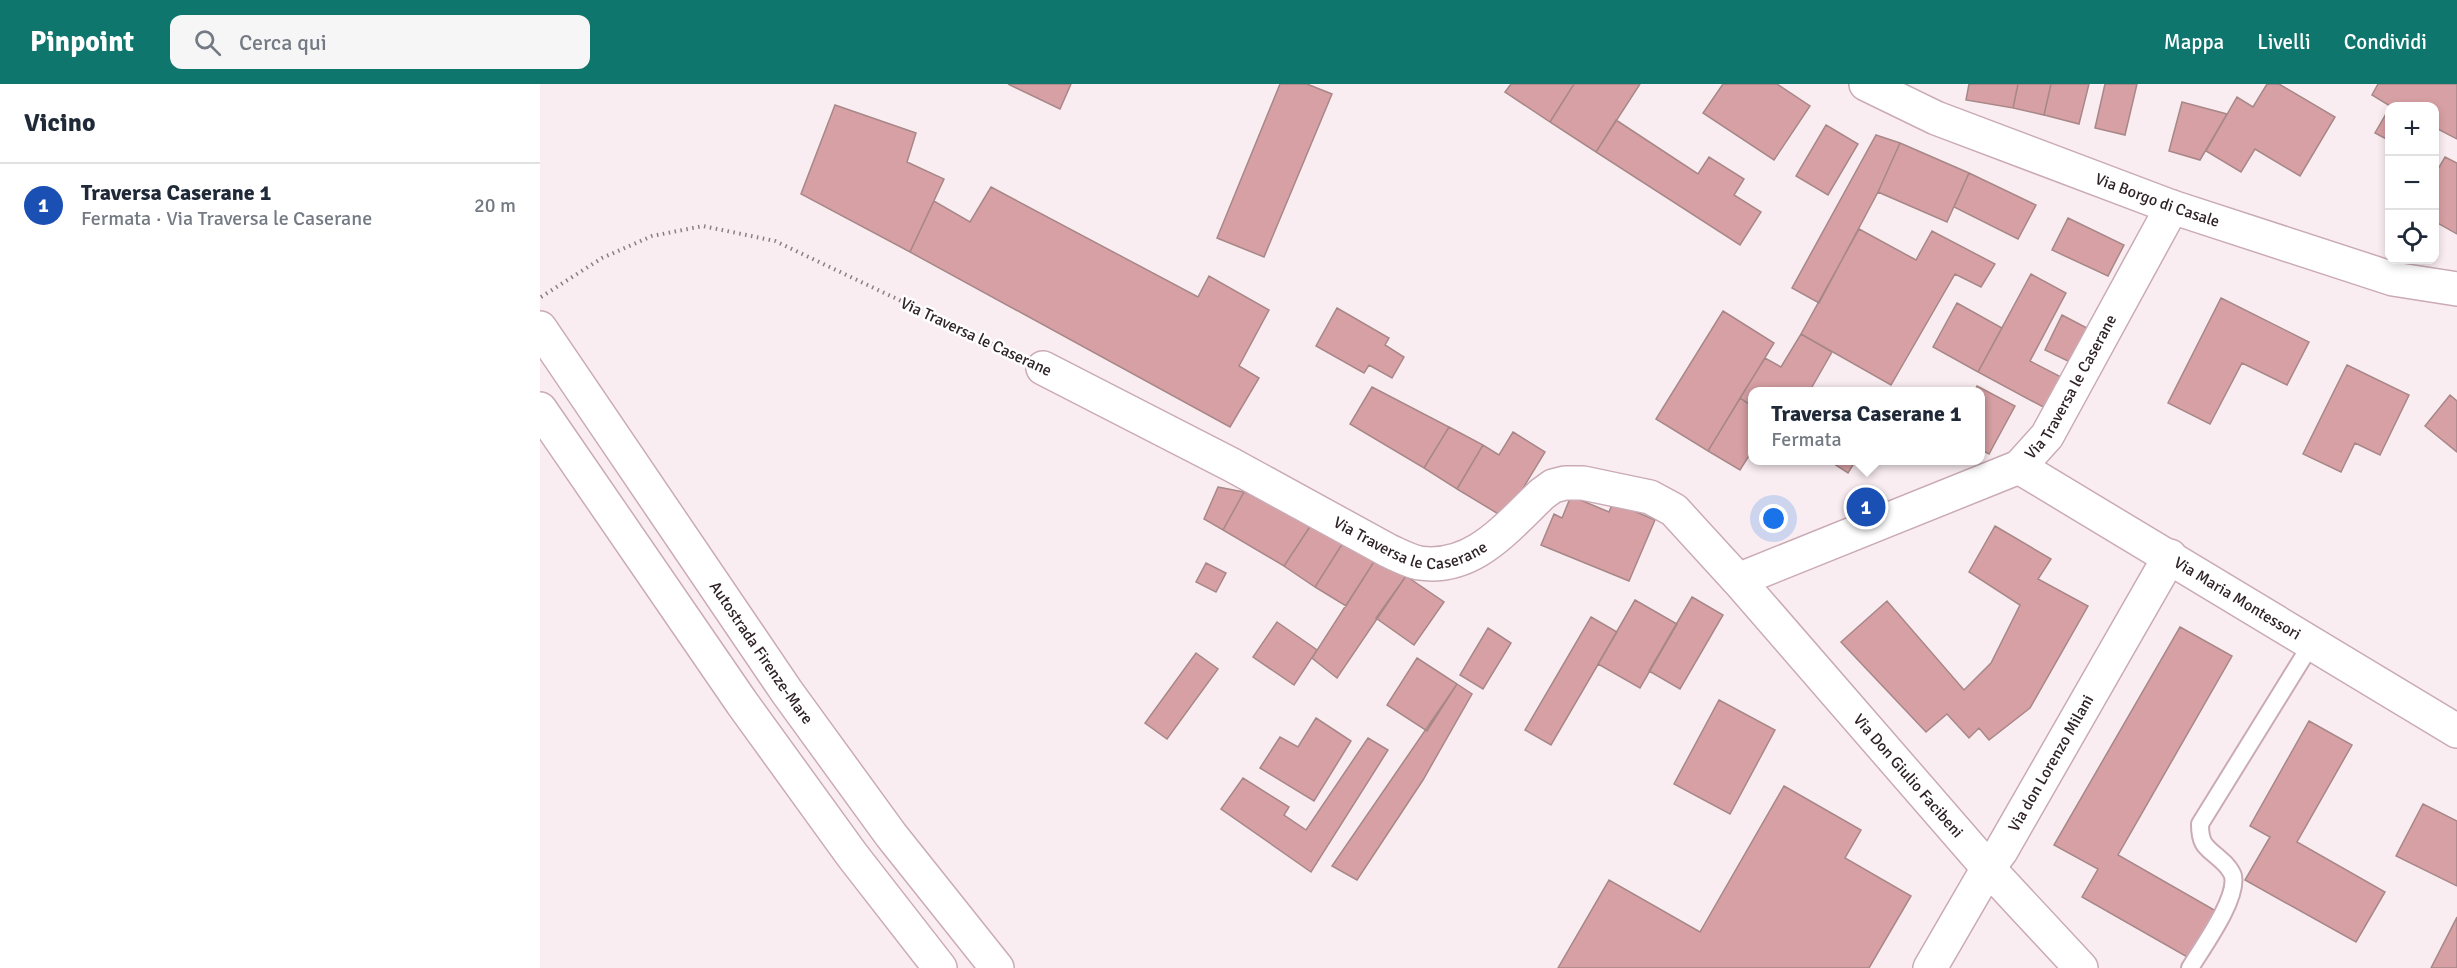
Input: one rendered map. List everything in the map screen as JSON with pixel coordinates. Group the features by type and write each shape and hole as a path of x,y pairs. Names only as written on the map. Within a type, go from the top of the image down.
{"main road":[{"name":"Via Borgo di Casale","path":"1866,84 1936,118 2172,207 2393,279 2457,289"},
{"name":"Via Traversa le Caserane","path":"1043,368 1232,465 1389,551 1416,562 1438,564 1475,555 1553,486 1564,483 1583,483 1650,497 1674,510 1738,580 2019,467 2047,436 2172,207"},
{"name":"Autostrada Firenze-Mare","path":"540,328 787,692 891,835 997,968"},
{"path":"540,409 742,703 852,855 940,968"},
{"name":"Via Maria Montessori","path":"2019,467 2457,730"},
{"name":"Via don Lorenzo Milani","path":"1930,968 1988,868 2001,851 2170,556"},
{"name":"Via Don Giulio Facibeni","path":"1738,580 1988,868 2081,968"}],"lane":[{"path":"2190,968 2231,898 2233,876 2224,862 2205,848 2200,836 2200,824 2312,643"}],"path":[{"name":"Via Traversa le Caserane","path":"540,298 602,258 652,236 703,226 775,242 1043,368"}],"building":[{"path":"1008,84 1071,84 1060,109"},
{"path":"1280,84 1307,84 1332,94 1264,257 1217,238"},
{"path":"1511,84 1574,84 1550,122 1505,92"},
{"path":"1574,84 1640,84 1596,152 1550,122"},
{"path":"1723,84 1777,84 1810,106 1774,160 1703,113"},
{"path":"1969,84 2018,84 2013,108 1966,100"},
{"path":"2018,84 2051,84 2044,115 2013,108"},
{"path":"2051,84 2089,84 2079,124 2044,115"},
{"path":"2105,84 2137,84 2125,135 2095,128"},
{"path":"2267,84 2279,84 2335,117 2300,176 2255,149 2241,172 2206,151 2237,97 2253,107"},
{"path":"2378,84 2457,84 2457,139 2439,130 2439,102 2385,103 2372,95"},
{"path":"2182,102 2227,114 2200,160 2169,151"},
{"path":"835,105 916,133 907,162 944,179 910,252 801,194"},
{"path":"2385,116 2385,138 2375,133"},
{"path":"1616,120 1698,174 1709,157 1744,179 1734,195 1761,212 1740,245 1596,152"},
{"path":"1826,125 1858,144 1828,195 1796,176"},
{"path":"1876,135 1900,143 1878,192 1819,303 1792,288"},
{"path":"1900,143 1969,173 1947,222 1878,192"},
{"path":"2445,157 2457,163 2457,234 2439,224 2439,167"},
{"path":"1969,173 2036,205 2018,239 1954,207"},
{"path":"991,187 1198,297 1209,276 1269,310 1239,366 1259,378 1230,427 910,252 934,201 970,222"},
{"path":"2068,218 2124,245 2108,276 2052,250"},
{"path":"1859,229 1916,260 1932,231 1995,264 1981,287 1955,274 1891,385 1801,334"},
{"path":"2031,274 2066,293 2030,361 2063,378 2047,409 1978,372"},
{"path":"2221,298 2309,342 2287,385 2242,363 2210,424 2168,403"},
{"path":"1957,303 2002,328 1978,372 1933,347"},
{"path":"1337,308 1389,338 1385,345 1404,357 1392,378 1369,365 1364,373 1316,346"},
{"path":"1723,311 1774,343 1708,451 1656,419"},
{"path":"2062,315 2087,328 2070,362 2045,350"},
{"path":"1801,334 1832,352 1812,387 1748,387 1748,403 1740,398 1765,358 1781,367"},
{"path":"2347,365 2409,395 2380,455 2355,443 2341,472 2303,454"},
{"path":"1372,387 1449,427 1424,468 1350,424"},
{"path":"1985,390 2015,406 1989,454 1985,452"},
{"path":"2450,395 2457,401 2457,452 2425,426"},
{"path":"1740,398 1748,403 1748,457 1740,470 1708,451"},
{"path":"1449,427 1483,445 1457,489 1424,468"},
{"path":"1513,432 1545,452 1505,518 1457,489 1483,445 1499,455"},
{"path":"1836,465 1853,465 1848,473"},
{"path":"1218,487 1244,492 1223,530 1204,519"},
{"path":"1244,492 1315,519 1284,566 1223,530"},
{"path":"1571,496 1609,512 1613,502 1655,520 1629,581 1541,545 1554,514 1562,518"},
{"path":"1315,519 1346,538 1315,587 1284,566"},
{"path":"1995,526 2051,559 2038,579 2088,606 2030,708 1989,740 1979,728 1969,738 1947,714 1926,732 1841,642 1887,601 1964,690 1991,663 2020,605 1969,572"},
{"path":"1346,538 1377,557 1346,606 1315,587"},
{"path":"1377,557 1406,576 1337,678 1312,658"},
{"path":"1206,563 1226,573 1216,592 1196,582"},
{"path":"1406,576 1444,602 1414,645 1376,618"},
{"path":"1692,597 1723,615 1680,689 1649,671"},
{"path":"1635,600 1677,624 1640,688 1598,664"},
{"path":"1591,617 1617,632 1551,745 1525,730"},
{"path":"1277,622 1317,650 1294,685 1253,657"},
{"path":"2180,627 2232,656 2118,855 2216,911 2189,958 2082,897 2098,869 2054,845"},
{"path":"1488,628 1511,643 1483,689 1460,675"},
{"path":"1196,653 1218,669 1167,739 1145,723"},
{"path":"1417,658 1457,684 1427,731 1387,705"},
{"path":"1457,684 1472,694 1423,780 1357,880 1332,866"},
{"path":"1719,700 1775,730 1730,814 1674,784"},
{"path":"1316,718 1351,741 1314,801 1260,768 1280,737 1298,747"},
{"path":"2309,721 2352,745 2297,842 2385,892 2356,942 2245,880 2270,837 2250,826"},
{"path":"1368,738 1388,750 1311,872 1221,809 1243,778 1289,807 1284,815 1306,830"},
{"path":"1784,786 1861,830 1845,858 1911,896 1869,968 1558,968 1609,880 1700,932"},
{"path":"2423,804 2457,821 2457,886 2396,856"},
{"path":"2457,917 2457,968 2431,968"}],"place":[{"name":"Traversa Caserane 1","path":"1866,507"}]}
